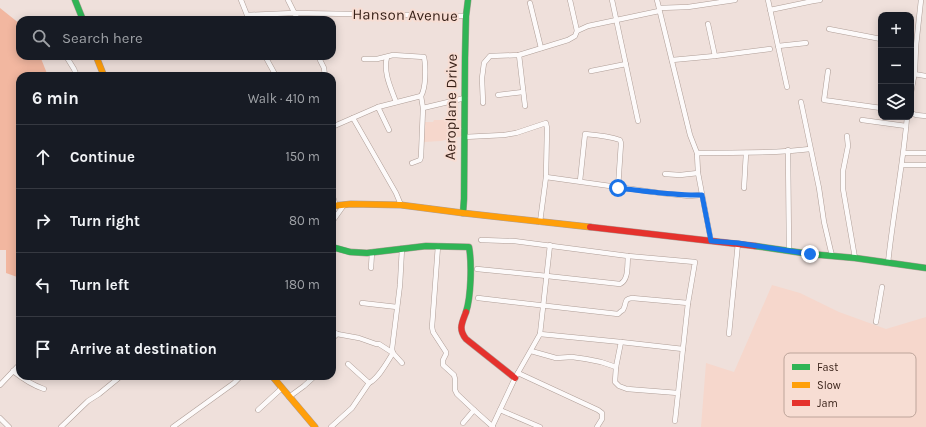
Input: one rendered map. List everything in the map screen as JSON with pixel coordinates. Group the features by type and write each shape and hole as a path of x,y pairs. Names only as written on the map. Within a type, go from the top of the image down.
{"street":[{"path":"75,0 81,16"},
{"path":"241,0 247,16"},
{"path":"288,0 296,16"},
{"name":"Aeroplane Drive","path":"463,213 466,16 468,0"},
{"path":"570,0 577,31"},
{"path":"612,0 638,121"},
{"path":"657,0 690,135 697,153 698,173 711,241"},
{"path":"483,103 482,78 484,63 490,56 519,55 568,40 574,36 577,31 588,26 659,9 735,0"},
{"path":"768,0 787,87"},
{"path":"770,10 820,0"},
{"path":"914,40 922,0"},
{"path":"530,3 541,48"},
{"path":"920,10 926,11"},
{"name":"Hanson Avenue","path":"266,16 294,13 466,16"},
{"path":"708,24 715,56"},
{"path":"829,29 878,38"},
{"path":"778,46 806,43"},
{"path":"672,60 770,49"},
{"path":"364,58 377,59 393,55 424,57 426,64 423,92 421,96 423,108 420,160 412,163"},
{"path":"519,55 525,106"},
{"path":"387,57 385,63 386,75 396,102"},
{"path":"68,60 76,72"},
{"path":"98,60 102,72"},
{"path":"267,60 274,72"},
{"path":"320,60 324,72"},
{"path":"591,71 626,64"},
{"path":"828,71 824,100 878,108"},
{"path":"914,74 926,76"},
{"path":"498,95 523,92"},
{"path":"336,125 378,106 421,96"},
{"path":"423,108 465,98"},
{"path":"801,102 832,256"},
{"path":"378,106 389,130"},
{"path":"914,114 926,116"},
{"path":"353,118 400,200 401,205"},
{"path":"862,120 906,126"},
{"path":"888,263 891,230 904,153 907,120"},
{"path":"464,137 504,135 546,124 546,177 540,222"},
{"path":"580,182 585,134 605,136 618,139 621,143 618,188"},
{"path":"847,136 848,146 842,189 855,258"},
{"path":"697,153 746,153 810,149"},
{"path":"788,150 789,250"},
{"path":"744,188 746,153"},
{"path":"904,153 926,153"},
{"path":"902,165 926,165"},
{"path":"665,174 680,175 698,173"},
{"path":"546,177 674,195 702,195"},
{"path":"336,206 351,204 401,205 540,222 738,243 810,254 855,258 926,268"},
{"path":"336,216 344,205"},
{"path":"481,240 514,241 628,256 695,262 688,303 675,421"},
{"path":"729,334 738,243"},
{"path":"336,248 360,253 426,246 469,247 469,297 461,329 462,334 466,339 516,376 598,410 602,413 602,419 597,427"},
{"path":"438,246 432,327 433,332 446,352 443,365 454,375 455,390 457,394 492,427 516,376 540,334 550,246"},
{"path":"331,427 352,408 369,383 372,382 382,370 393,353 392,349 400,285 402,248"},
{"path":"371,268 372,252"},
{"path":"477,269 620,284 626,277 628,256"},
{"path":"876,322 882,287"},
{"path":"478,298 618,314 622,311 628,298 688,303"},
{"path":"362,304 397,307"},
{"path":"337,334 359,338 379,344 393,353 402,363"},
{"path":"540,334 683,349"},
{"path":"621,342 616,367 616,382 619,386 627,389 678,393"},
{"path":"531,351 556,358 572,357 586,359 616,367"},
{"path":"348,364 369,383"},
{"path":"0,385 16,368"},
{"path":"26,380 35,386 44,389"},
{"path":"61,427 83,406 116,380"},
{"path":"173,427 237,380"},
{"path":"275,380 315,427"},
{"path":"289,397 310,381"},
{"path":"258,410 282,388"},
{"path":"462,423 474,410"},
{"path":"500,410 540,427"},
{"path":"0,418 9,427"}],"shaded area":[{"path":"0,8 16,21 16,60 42,60 46,72 16,72 16,277 6,273 6,250 0,250"},
{"path":"434,120 462,120 463,136 441,141 424,142 424,122 433,122"},
{"path":"772,285 800,293 839,312 886,329 926,317 926,427 701,427 706,363 734,372"}],"traffic: fast":[{"path":"75,0 81,16"},
{"path":"463,213 465,58 468,0"},
{"path":"336,248 350,252 367,253 426,246 469,247 470,280 469,298 466,312"},
{"path":"755,246 926,268"}],"traffic: slow":[{"path":"98,60 102,72"},
{"path":"336,206 351,204 401,205 590,227"},
{"path":"275,380 315,427"}],"traffic: jam":[{"path":"590,227 755,246"},
{"path":"466,312 461,329 466,339 515,378"}],"route":[{"path":"618,188 674,195 702,195 711,241 738,243 810,254"}]}
